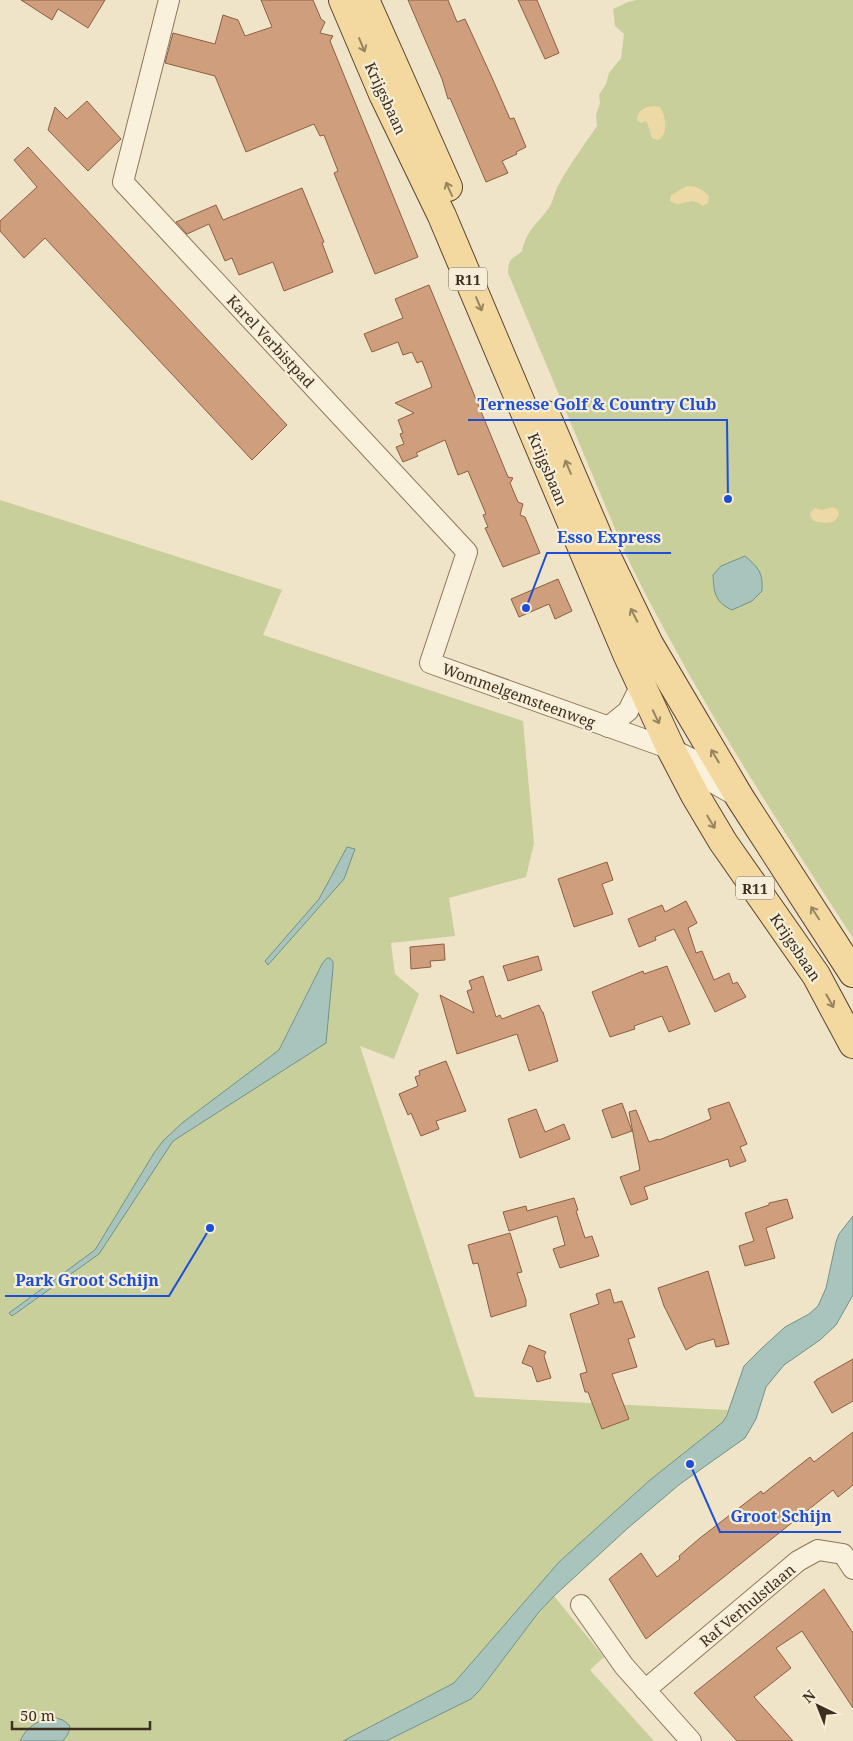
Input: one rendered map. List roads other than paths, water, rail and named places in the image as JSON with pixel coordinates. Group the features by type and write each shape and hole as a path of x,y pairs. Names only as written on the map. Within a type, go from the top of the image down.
{"main road":[{"name":"Krijgsbaan","path":"343,0 383,94 442,216 587,562 640,685 671,749 695,795 723,842 816,975 848,1034"},
{"name":"Krijgsbaan","path":"364,0 459,212 626,598 649,644 740,798 847,964"}],"street":[{"name":"Karel Verbistpad","path":"169,0 122,182 467,552 430,663"},
{"name":"Wommelgemsteenweg","path":"430,663 671,749 692,759 699,765 710,781 740,798"},
{"name":"Wommelgemsteenweg","path":"608,727 628,711 640,685"},
{"name":"Raf Verhulstlaan","path":"645,1690 798,1561 818,1550 843,1554 853,1569"},
{"path":"581,1605 624,1666 691,1741"}],"water":[{"path":"745,556 754,564 761,575 762,591 752,601 732,610 722,604 716,596 713,575 721,566"},
{"path":"347,847 355,849 344,879 268,965 265,961 319,899"},
{"path":"327,958 330,958 333,962 333,968 326,1043 173,1141 99,1254 12,1316 9,1313 95,1250 163,1141 182,1123 279,1050 322,964"},
{"path":"853,1216 853,1295 836,1325 820,1340 784,1365 766,1387 756,1419 745,1438 680,1484 628,1528 554,1596 538,1613 480,1690 471,1699 386,1741 343,1741 454,1683 559,1562 650,1480 723,1422 744,1366 785,1327 809,1314 818,1306 826,1288 839,1234"},
{"path":"53,1717 63,1720 70,1726 68,1734 63,1741 20,1741 26,1731 34,1725 42,1720"}],"place":[{"name":"Ternesse Golf & Country Club","path":"728,499"},
{"name":"Esso Express","path":"526,608"},
{"name":"Park Groot Schijn","path":"210,1228"},
{"name":"Groot Schijn","path":"690,1464"}]}
